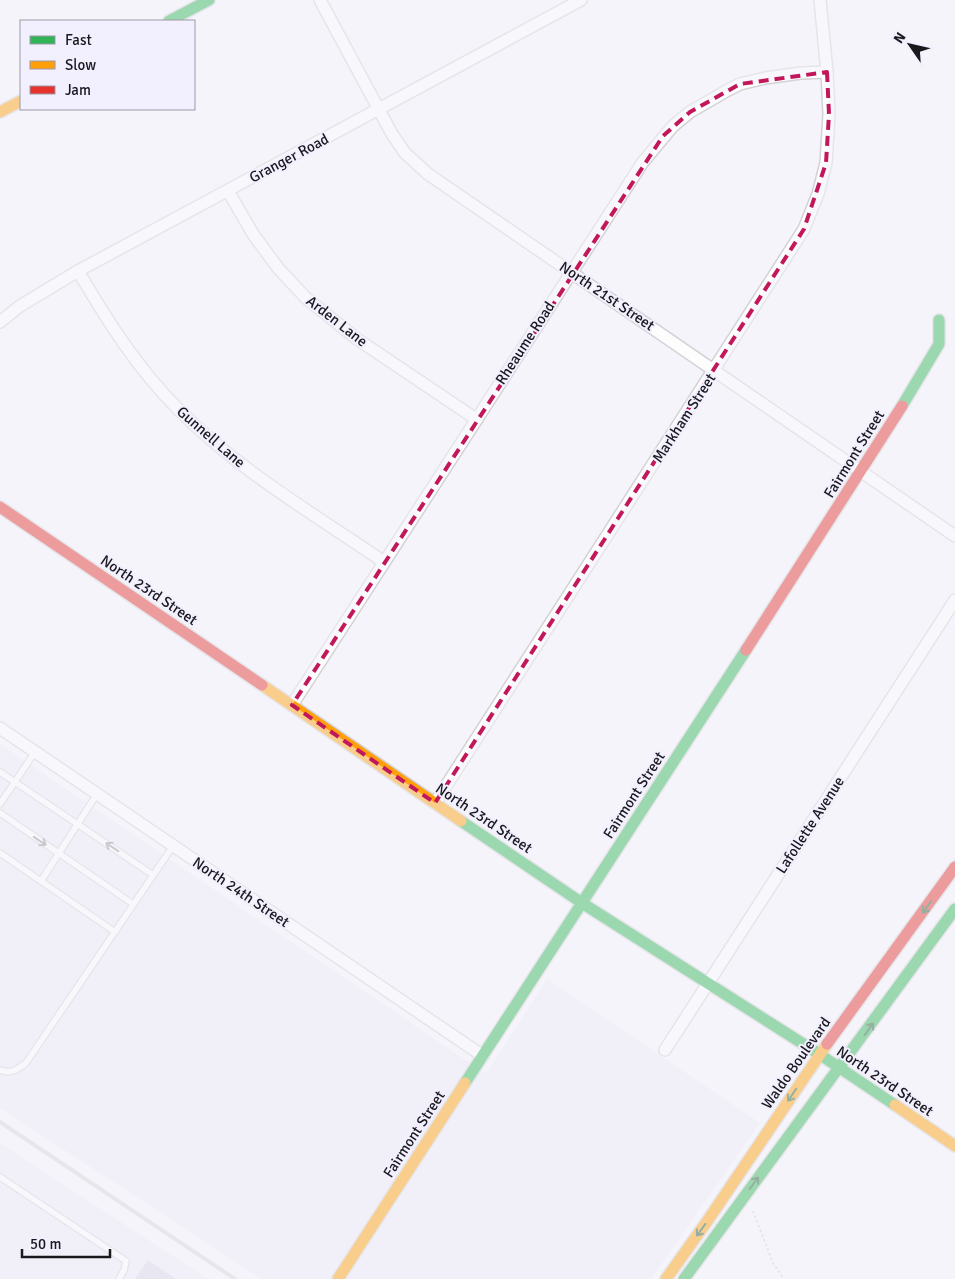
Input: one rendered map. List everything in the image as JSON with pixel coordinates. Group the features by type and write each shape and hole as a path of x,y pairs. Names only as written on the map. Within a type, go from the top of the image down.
{"street":[{"path":"171,20 209,0"},
{"name":"North 21st Street","path":"320,0 392,134 406,152 428,174 955,536"},
{"name":"Granger Road","path":"0,322 20,306 78,271 581,0"},
{"name":"Markham Street","path":"435,803 804,229 818,194 826,163 829,114 820,0"},
{"name":"Rheaume Road","path":"292,705 571,272 643,162 663,136 690,112 740,84 801,73 827,72"},
{"path":"0,112 20,102"},
{"name":"Arden Lane","path":"228,191 253,234 278,268 306,298 357,339 476,419"},
{"name":"Gunnell Lane","path":"78,271 127,350 177,409 245,468 384,562"},
{"name":"Fairmont Street","path":"338,1279 862,471 939,344 939,320"},
{"name":"North 23rd Street","path":"0,508 582,903 819,1054 955,1146"},
{"name":"Lafollette Avenue","path":"665,1050 955,600"},
{"name":"North 24th Street","path":"0,728 482,1056"},
{"name":"Waldo Boulevard","path":"666,1279 708,1220 819,1054 955,867"},
{"path":"684,1279 955,909"}],"lane":[{"path":"0,804 35,752"},
{"path":"0,772 153,875"},
{"path":"41,881 97,794"},
{"path":"0,813 134,904"},
{"path":"0,1070 8,1073 17,1070 26,1062 173,846"},
{"path":"0,852 115,932"},
{"path":"0,1177 126,1261 119,1279"}],"path":[{"path":"751,1205 773,1263 784,1279"}],"highlighted area":[{"path":"827,72 829,114 826,163 804,229 435,803 292,705 663,136 690,112 740,84"}],"shaded area":[{"path":"0,744 486,1074 547,979 760,1123 651,1279 262,1279 0,1108"},
{"path":"0,1143 208,1279 0,1279"}],"building":[{"path":"148,1260 176,1279 135,1279"}],"railway":[{"path":"0,1122 235,1279"}],"traffic: fast":[{"path":"171,20 209,0"},
{"path":"902,406 939,344 939,320"},
{"path":"465,1083 746,650"},
{"path":"461,821 582,903 819,1054 895,1105"},
{"path":"684,1279 955,909"}],"traffic: slow":[{"path":"0,112 20,102"},
{"path":"262,685 461,821"},
{"path":"666,1279 827,1044"},
{"path":"338,1279 465,1083"},
{"path":"895,1105 955,1146"}],"traffic: jam":[{"path":"746,650 902,406"},
{"path":"0,507 262,685"},
{"path":"827,1044 955,867"}]}
